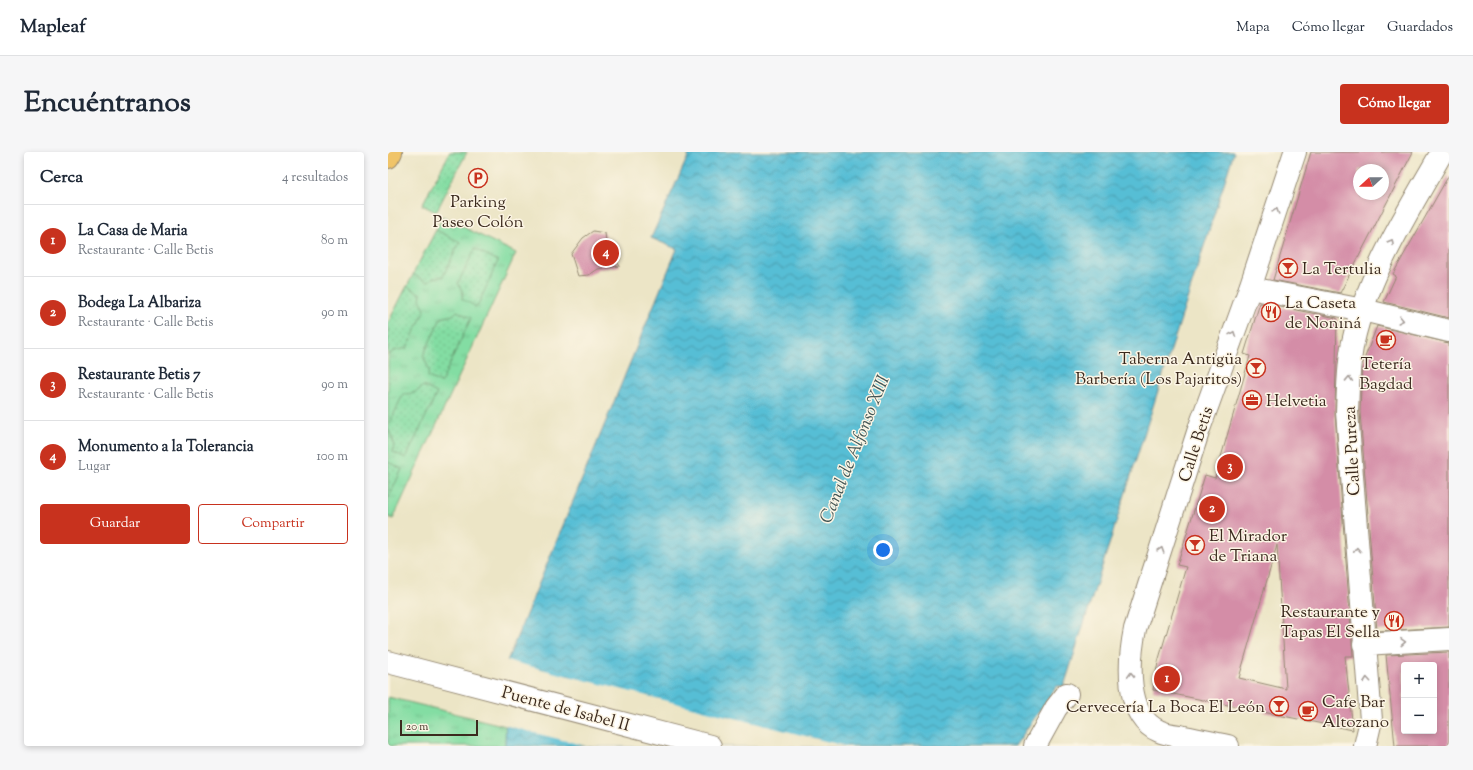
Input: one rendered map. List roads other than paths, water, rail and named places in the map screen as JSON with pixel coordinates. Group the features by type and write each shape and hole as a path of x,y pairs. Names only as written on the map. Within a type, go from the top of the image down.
{"main road":[{"path":"388,157 391,152"}],"street":[{"name":"Calle Betis","path":"1228,746 1160,732 1146,722 1136,704 1131,676 1131,650 1134,636 1199,430 1250,288 1295,152"},
{"name":"Calle Pureza","path":"1365,746 1371,720 1347,412 1349,368 1354,342 1363,310 1388,248 1442,152"},
{"path":"1250,288 1363,310 1449,331"},
{"path":"1364,644 1449,639"},
{"name":"Puente de Isabel II","path":"388,662 710,746"},
{"path":"1035,746 1056,708 1067,694"}],"water":[{"name":"Canal de Alfonso XIII","path":"690,152 1234,152 1064,686 1057,686 1015,746 505,746 507,661 677,249 651,238"}],"place":[{"name":"Parking Paseo Colón","path":"478,178"},
{"name":"Monumento a la Tolerancia","path":"606,253"},
{"name":"La Tertulia","path":"1288,268"},
{"name":"La Caseta de Noniná","path":"1271,312"},
{"name":"Tetería Bagdad","path":"1386,340"},
{"name":"Taberna Antigüa Barbería (Los Pajaritos)","path":"1256,368"},
{"name":"Helvetia","path":"1252,400"},
{"name":"Restaurante Betis 7","path":"1230,467"},
{"name":"Bodega La Albariza","path":"1212,509"},
{"name":"El Mirador de Triana","path":"1195,545"},
{"name":"Restaurante y Tapas El Sella","path":"1394,621"},
{"name":"La Casa de Maria","path":"1167,679"},
{"name":"Cervecería La Boca El León","path":"1279,706"},
{"name":"Cafe Bar Altozano","path":"1308,711"}]}
